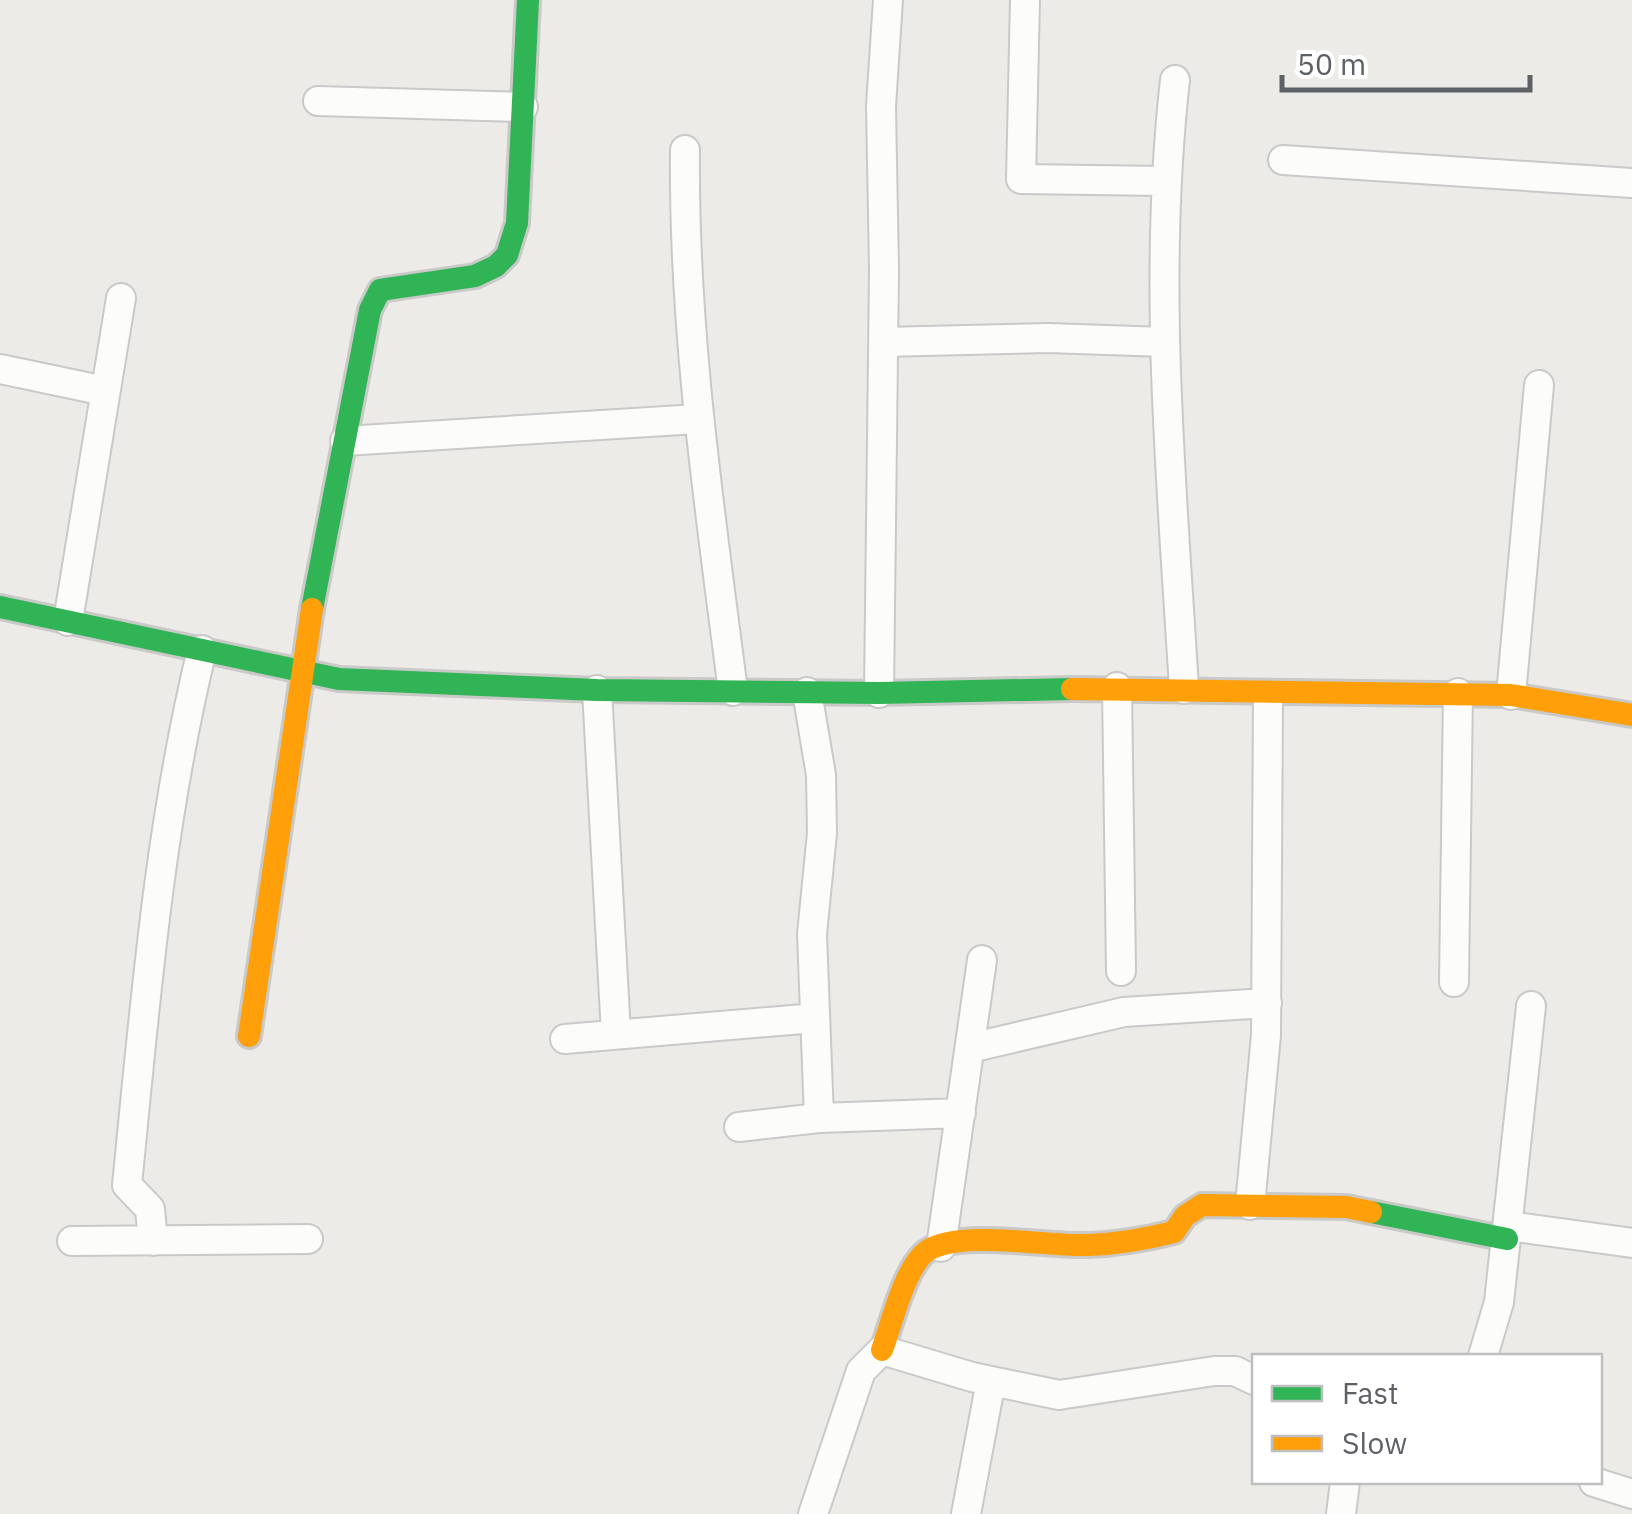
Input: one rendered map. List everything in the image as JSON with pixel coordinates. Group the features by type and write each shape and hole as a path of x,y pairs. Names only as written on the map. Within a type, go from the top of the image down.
{"street":[{"path":"249,1036 300,671 370,310 380,290 475,276 507,255 517,223 528,0"},
{"path":"880,694 881,106 888,0"},
{"path":"1025,0 1021,179 1164,180"},
{"path":"1175,80 1164,180 1165,342 1184,690"},
{"path":"318,101 523,107"},
{"path":"685,150 684,256 698,419 733,692"},
{"path":"1283,160 1632,183"},
{"path":"68,621 121,298"},
{"path":"883,342 1048,338 1165,342"},
{"path":"0,369 105,391"},
{"path":"1510,694 1539,384"},
{"path":"345,441 698,419"},
{"path":"0,607 339,679 597,690 880,694 1117,688 1268,695 1510,694 1632,715"},
{"path":"153,1240 150,1209 127,1186 158,878 178,750 202,650"},
{"path":"1117,688 1121,971"},
{"path":"597,690 616,1034"},
{"path":"808,692 821,775 822,833 812,934 819,1118"},
{"path":"1454,982 1458,693"},
{"path":"1250,1205 1267,1003 1268,695"},
{"path":"941,1247 982,960"},
{"path":"970,1048 1124,1012 1267,1003"},
{"path":"1484,1354 1499,1302 1531,1006"},
{"path":"565,1039 815,1018"},
{"path":"740,1127 819,1118 960,1114"},
{"path":"813,1514 861,1371 882,1350 916,1264 927,1251 941,1247 1149,1239 1174,1232 1186,1216 1202,1205 1346,1206 1508,1232 1632,1243"},
{"path":"72,1241 308,1240"},
{"path":"882,1350 991,1381 1059,1395 1214,1371 1235,1371 1252,1379"},
{"path":"966,1514 991,1381"},
{"path":"1341,1514 1345,1484"},
{"path":"1600,1484 1632,1494"}],"traffic: fast":[{"path":"312,609 370,310 380,290 475,276 496,266 507,255 517,223 528,0"},
{"path":"0,607 339,679 597,690 879,693 1072,689"},
{"path":"1371,1212 1507,1239"}],"traffic: slow":[{"path":"249,1036 312,609"},
{"path":"1072,689 1511,695 1632,715"},
{"path":"882,1350 912,1269 927,1251 942,1245 982,1240 1072,1245 1132,1241 1174,1232 1185,1216 1202,1205 1346,1207 1371,1212"}]}
